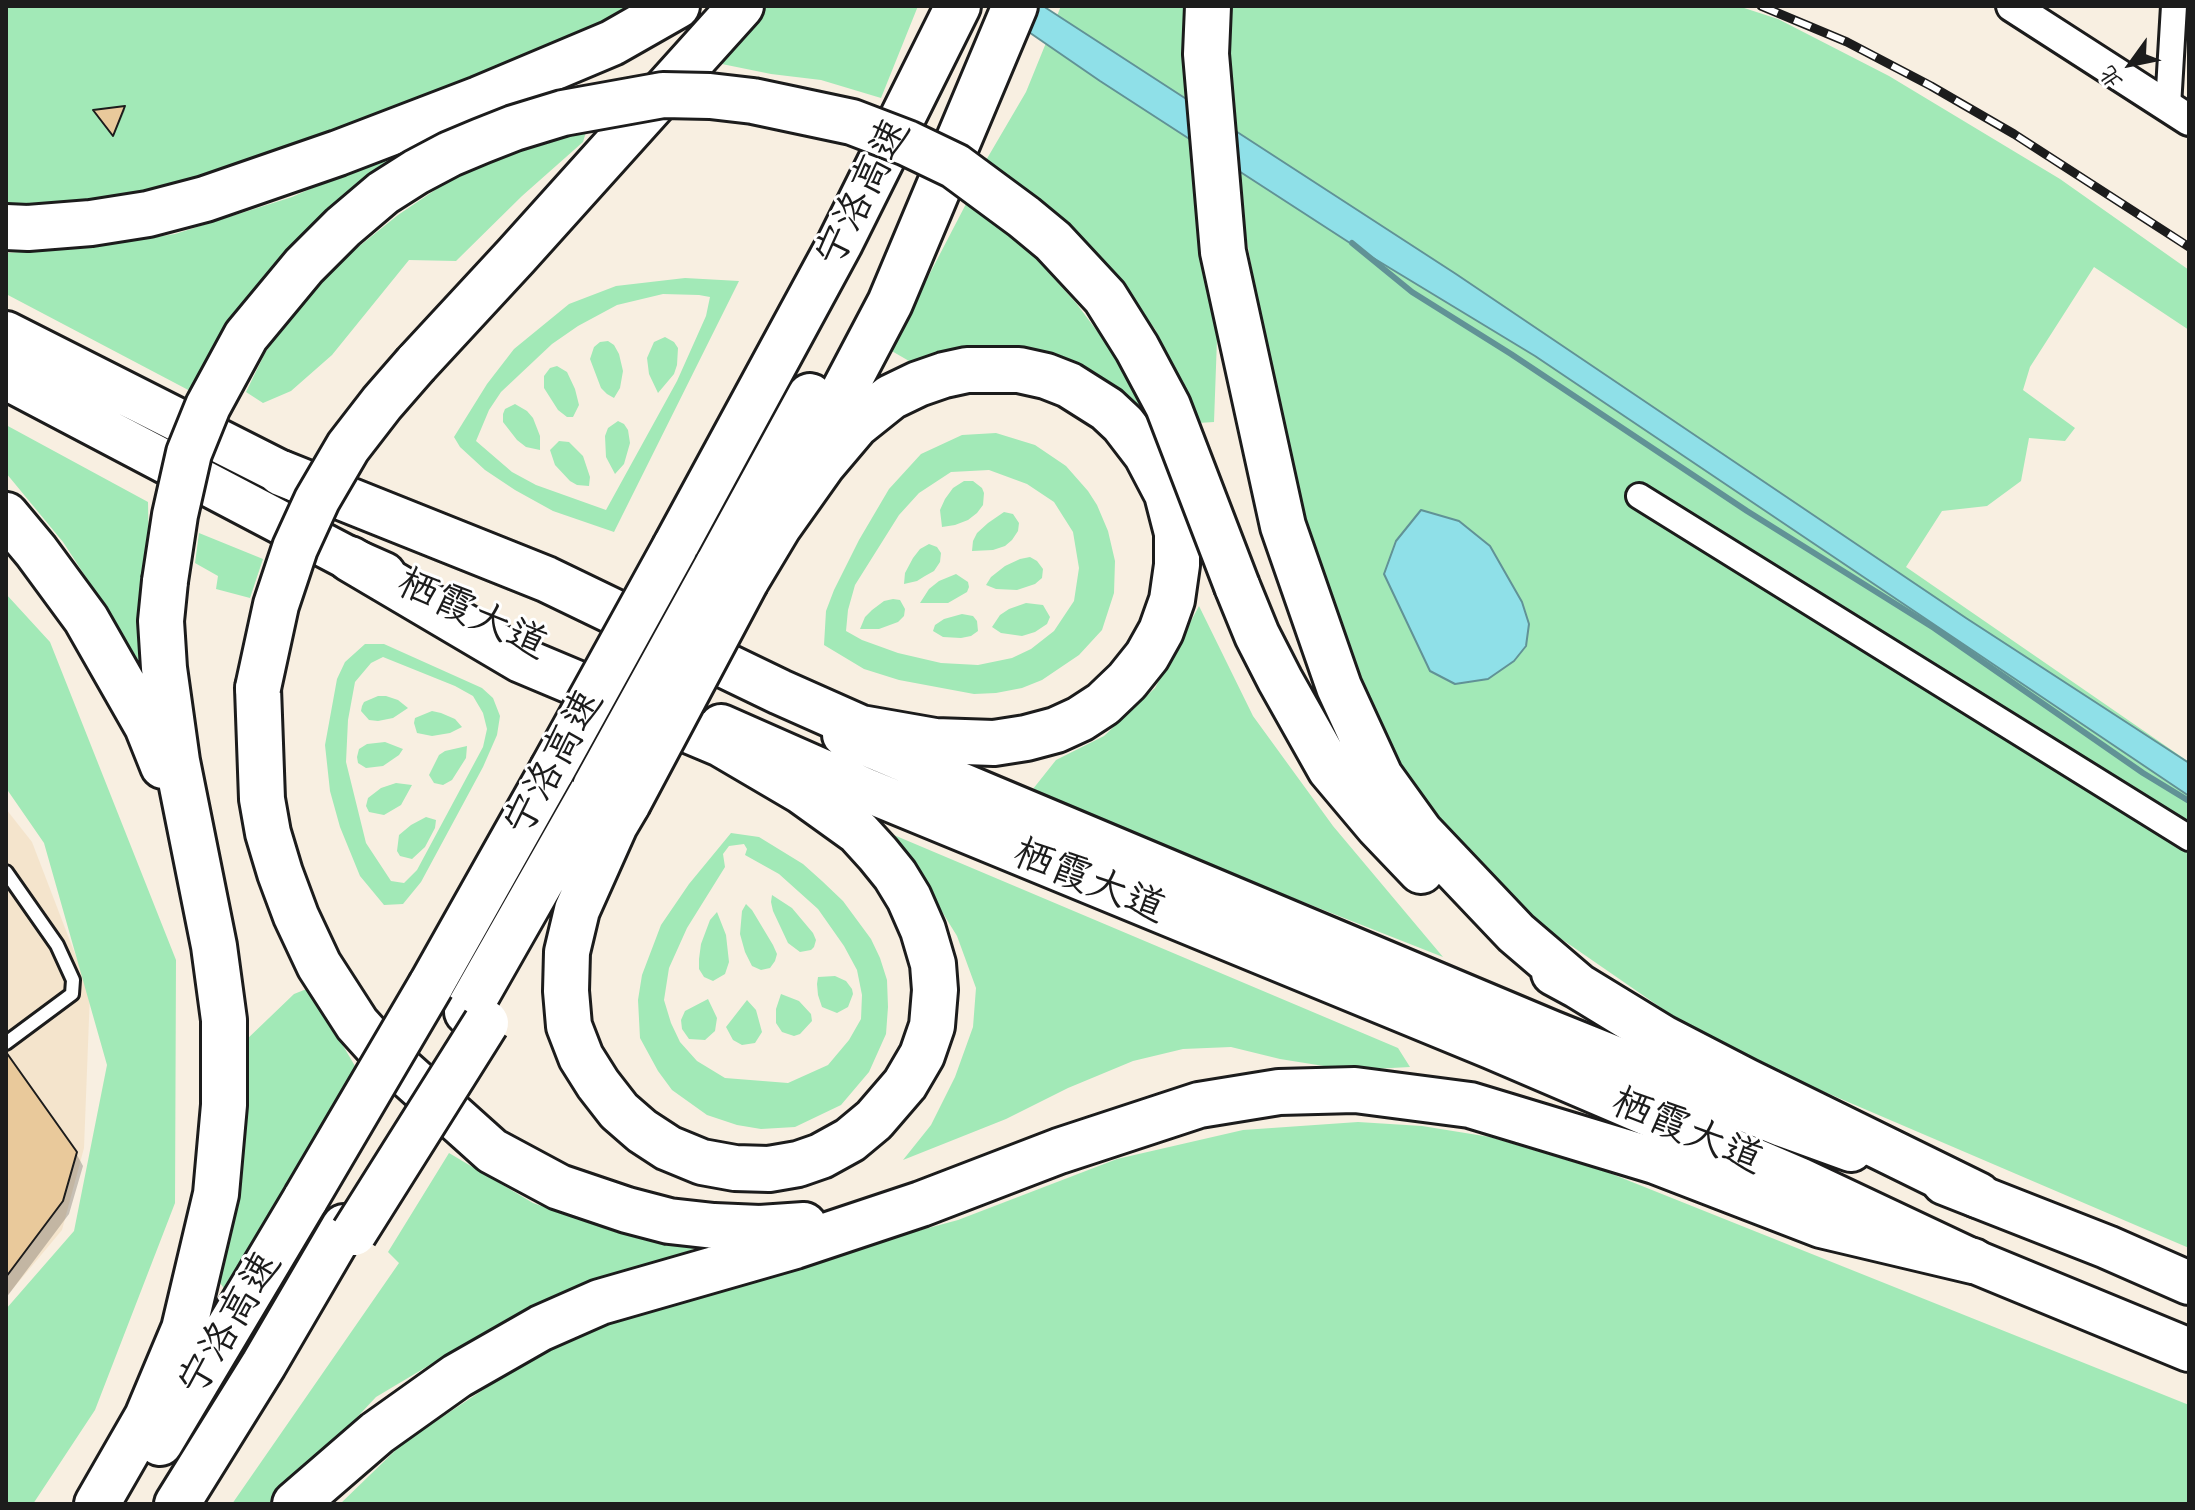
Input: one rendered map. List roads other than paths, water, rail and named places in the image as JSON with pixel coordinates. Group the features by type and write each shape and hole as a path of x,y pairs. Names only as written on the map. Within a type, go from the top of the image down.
{"highway":[{"path":"6,227 91,223 148,214 205,199 479,99 612,43 677,6"},
{"path":"741,6 416,364 348,447 317,500 295,548 276,605 258,688 262,799 268,833 296,916 319,965 357,1024 384,1054 492,1151 559,1187 627,1210 684,1223 760,1228 803,1225 921,1204"},
{"name":"宁洛高速","path":"124,1504 431,985 552,770 840,243 958,6"},
{"name":"宁洛高速","path":"177,1504 349,1230 476,1018 612,805 732,573 807,401 1013,6"},
{"path":"1208,6 1206,54 1223,252 1283,526 1339,687 1380,776 1421,833 1516,933 1578,986"},
{"path":"97,1504 147,1417 184,1329 216,1194 224,1105 224,1020 202,878 177,761 161,621 175,515 189,453 208,406 246,336 304,266 383,193 416,172 514,128 563,113 663,95 753,101 852,122 955,166 1043,233 1105,297 1137,348 1168,406 1257,635 1330,769 1424,874 1477,923 1527,959 1663,1038 1978,1195"},
{"name":"栖霞大道","path":"6,333 372,518 825,727 1551,1032 1782,1125 1978,1195 2189,1283"},
{"path":"281,473 546,579 861,728 935,741 994,743 1026,738 1056,730 1103,704 1147,656 1161,631 1172,600 1177,533 1167,494 1146,454 1107,409 1069,385 1046,376 1019,370 967,370 918,384 891,397 856,425 823,464 779,526 732,573"},
{"name":"栖霞大道","path":"6,378 350,559 567,659 852,783 1477,1041 1799,1179 1973,1261 2189,1350"},
{"path":"6,515 86,619 147,726 202,878"},
{"path":"350,559 521,660 721,744 814,800 858,832 878,854 909,898 923,930 933,964 935,990 932,1026 922,1055 905,1084 874,1120 850,1140 821,1156 769,1169 735,1168 702,1162 668,1148 642,1131 619,1111 598,1084 581,1057 569,1026 567,952 577,910 612,805"},
{"path":"295,1504 377,1433 457,1376 541,1328 600,1302 795,1246 921,1204 1059,1151 1199,1105 1279,1092 1355,1090 1470,1105 1655,1161 1821,1225 1973,1261"}],"street":[{"path":"2012,6 2179,113"},
{"path":"2174,6 2179,113"},
{"path":"1639,496 2189,838"}],"lane":[{"path":"6,872 57,945 73,980 72,994 6,1043"}],"water":[{"path":"991,6 1043,6 1456,274 1966,618 2189,763 2189,796 1535,356 1370,256 1100,81"},
{"path":"1421,510 1459,521 1490,546 1522,602 1529,624 1526,646 1514,661 1488,679 1455,684 1430,671 1384,574 1396,541"}],"waterway":[{"path":"1352,243 1412,292 1747,511 1934,628 2143,773 2189,801"}],"railway":[{"path":"1761,6 1847,42 1931,86 2014,134 2189,247"}]}
